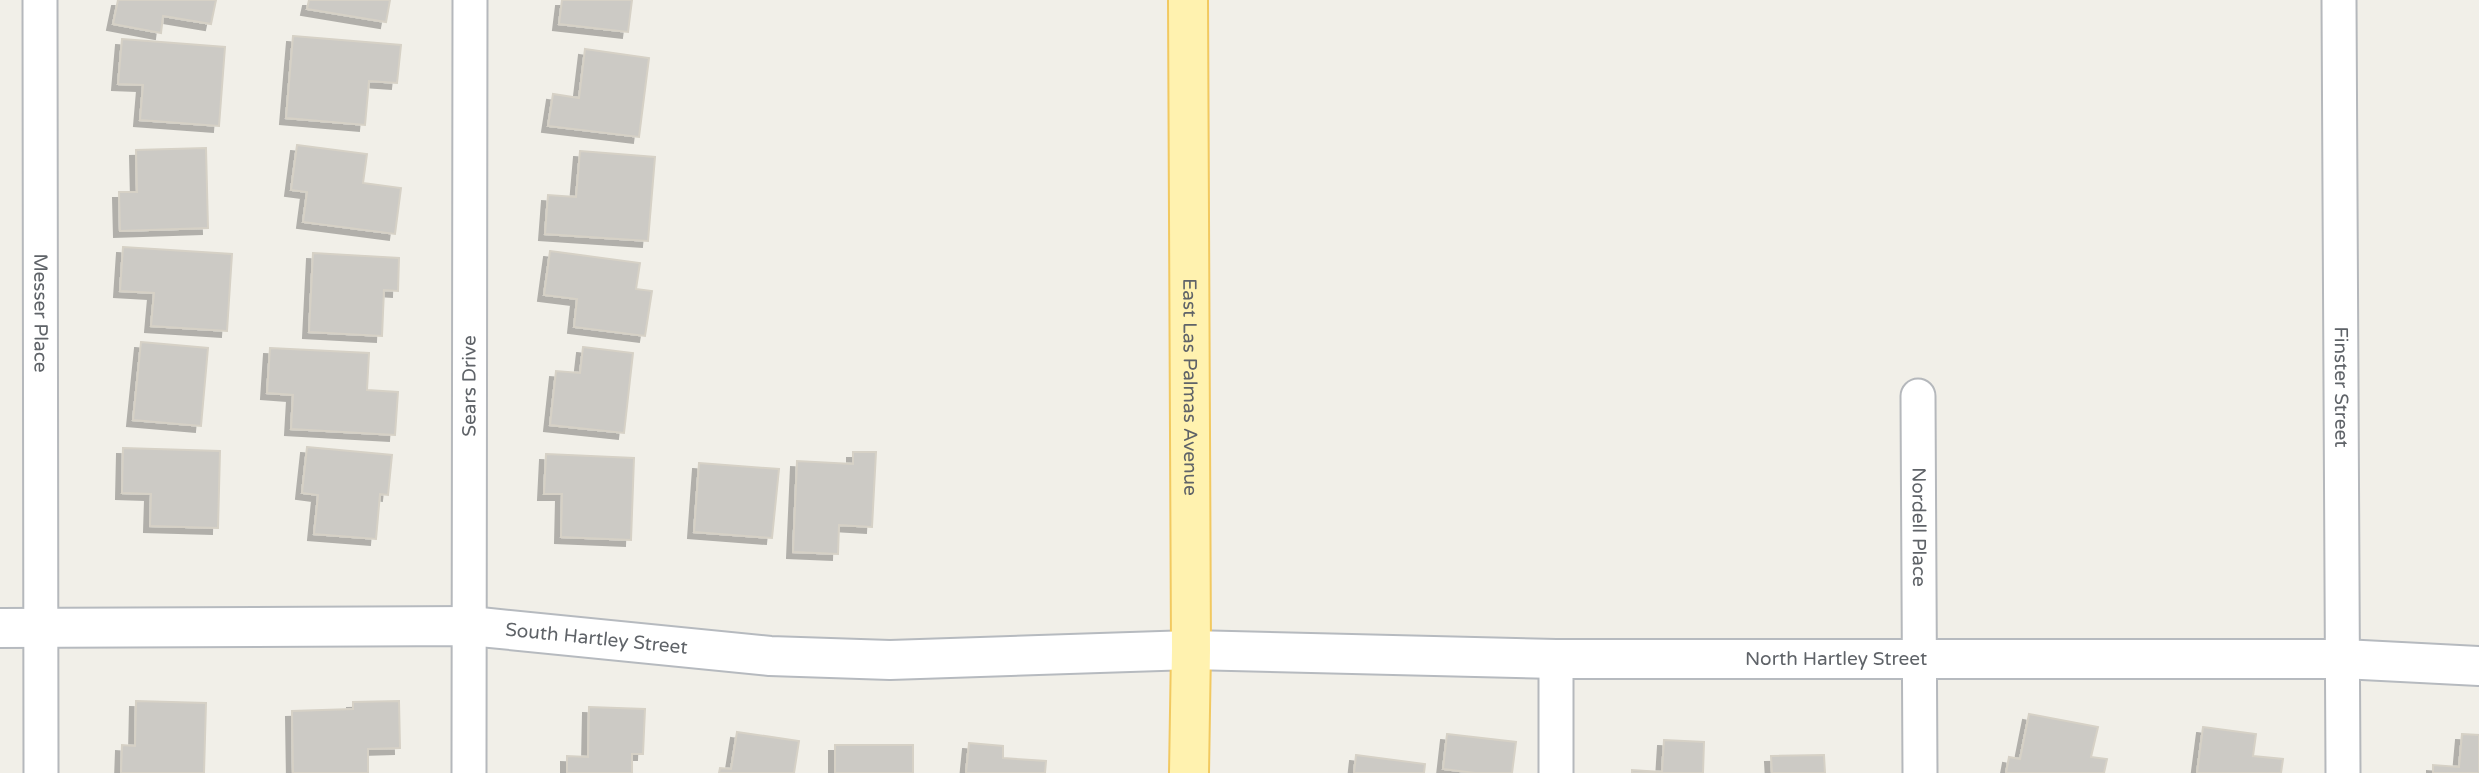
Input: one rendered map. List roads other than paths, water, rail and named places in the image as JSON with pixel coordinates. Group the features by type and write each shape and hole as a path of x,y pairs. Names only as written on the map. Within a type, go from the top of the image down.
{"main road":[{"name":"East Las Palmas Avenue","path":"1188,0 1191,650 1189,773"}],"street":[{"name":"Messer Place","path":"40,0 41,773"},
{"name":"Sears Drive","path":"469,773 470,0"},
{"name":"Finster Street","path":"2339,0 2343,773"},
{"name":"Nordell Place","path":"1918,396 1920,773"},
{"name":"South Hartley Street","path":"0,628 470,626 771,656 877,659 1191,650"},
{"name":"North Hartley Street","path":"1191,650 1556,659 2343,659 2479,666"},
{"path":"1556,659 1556,773"}]}
